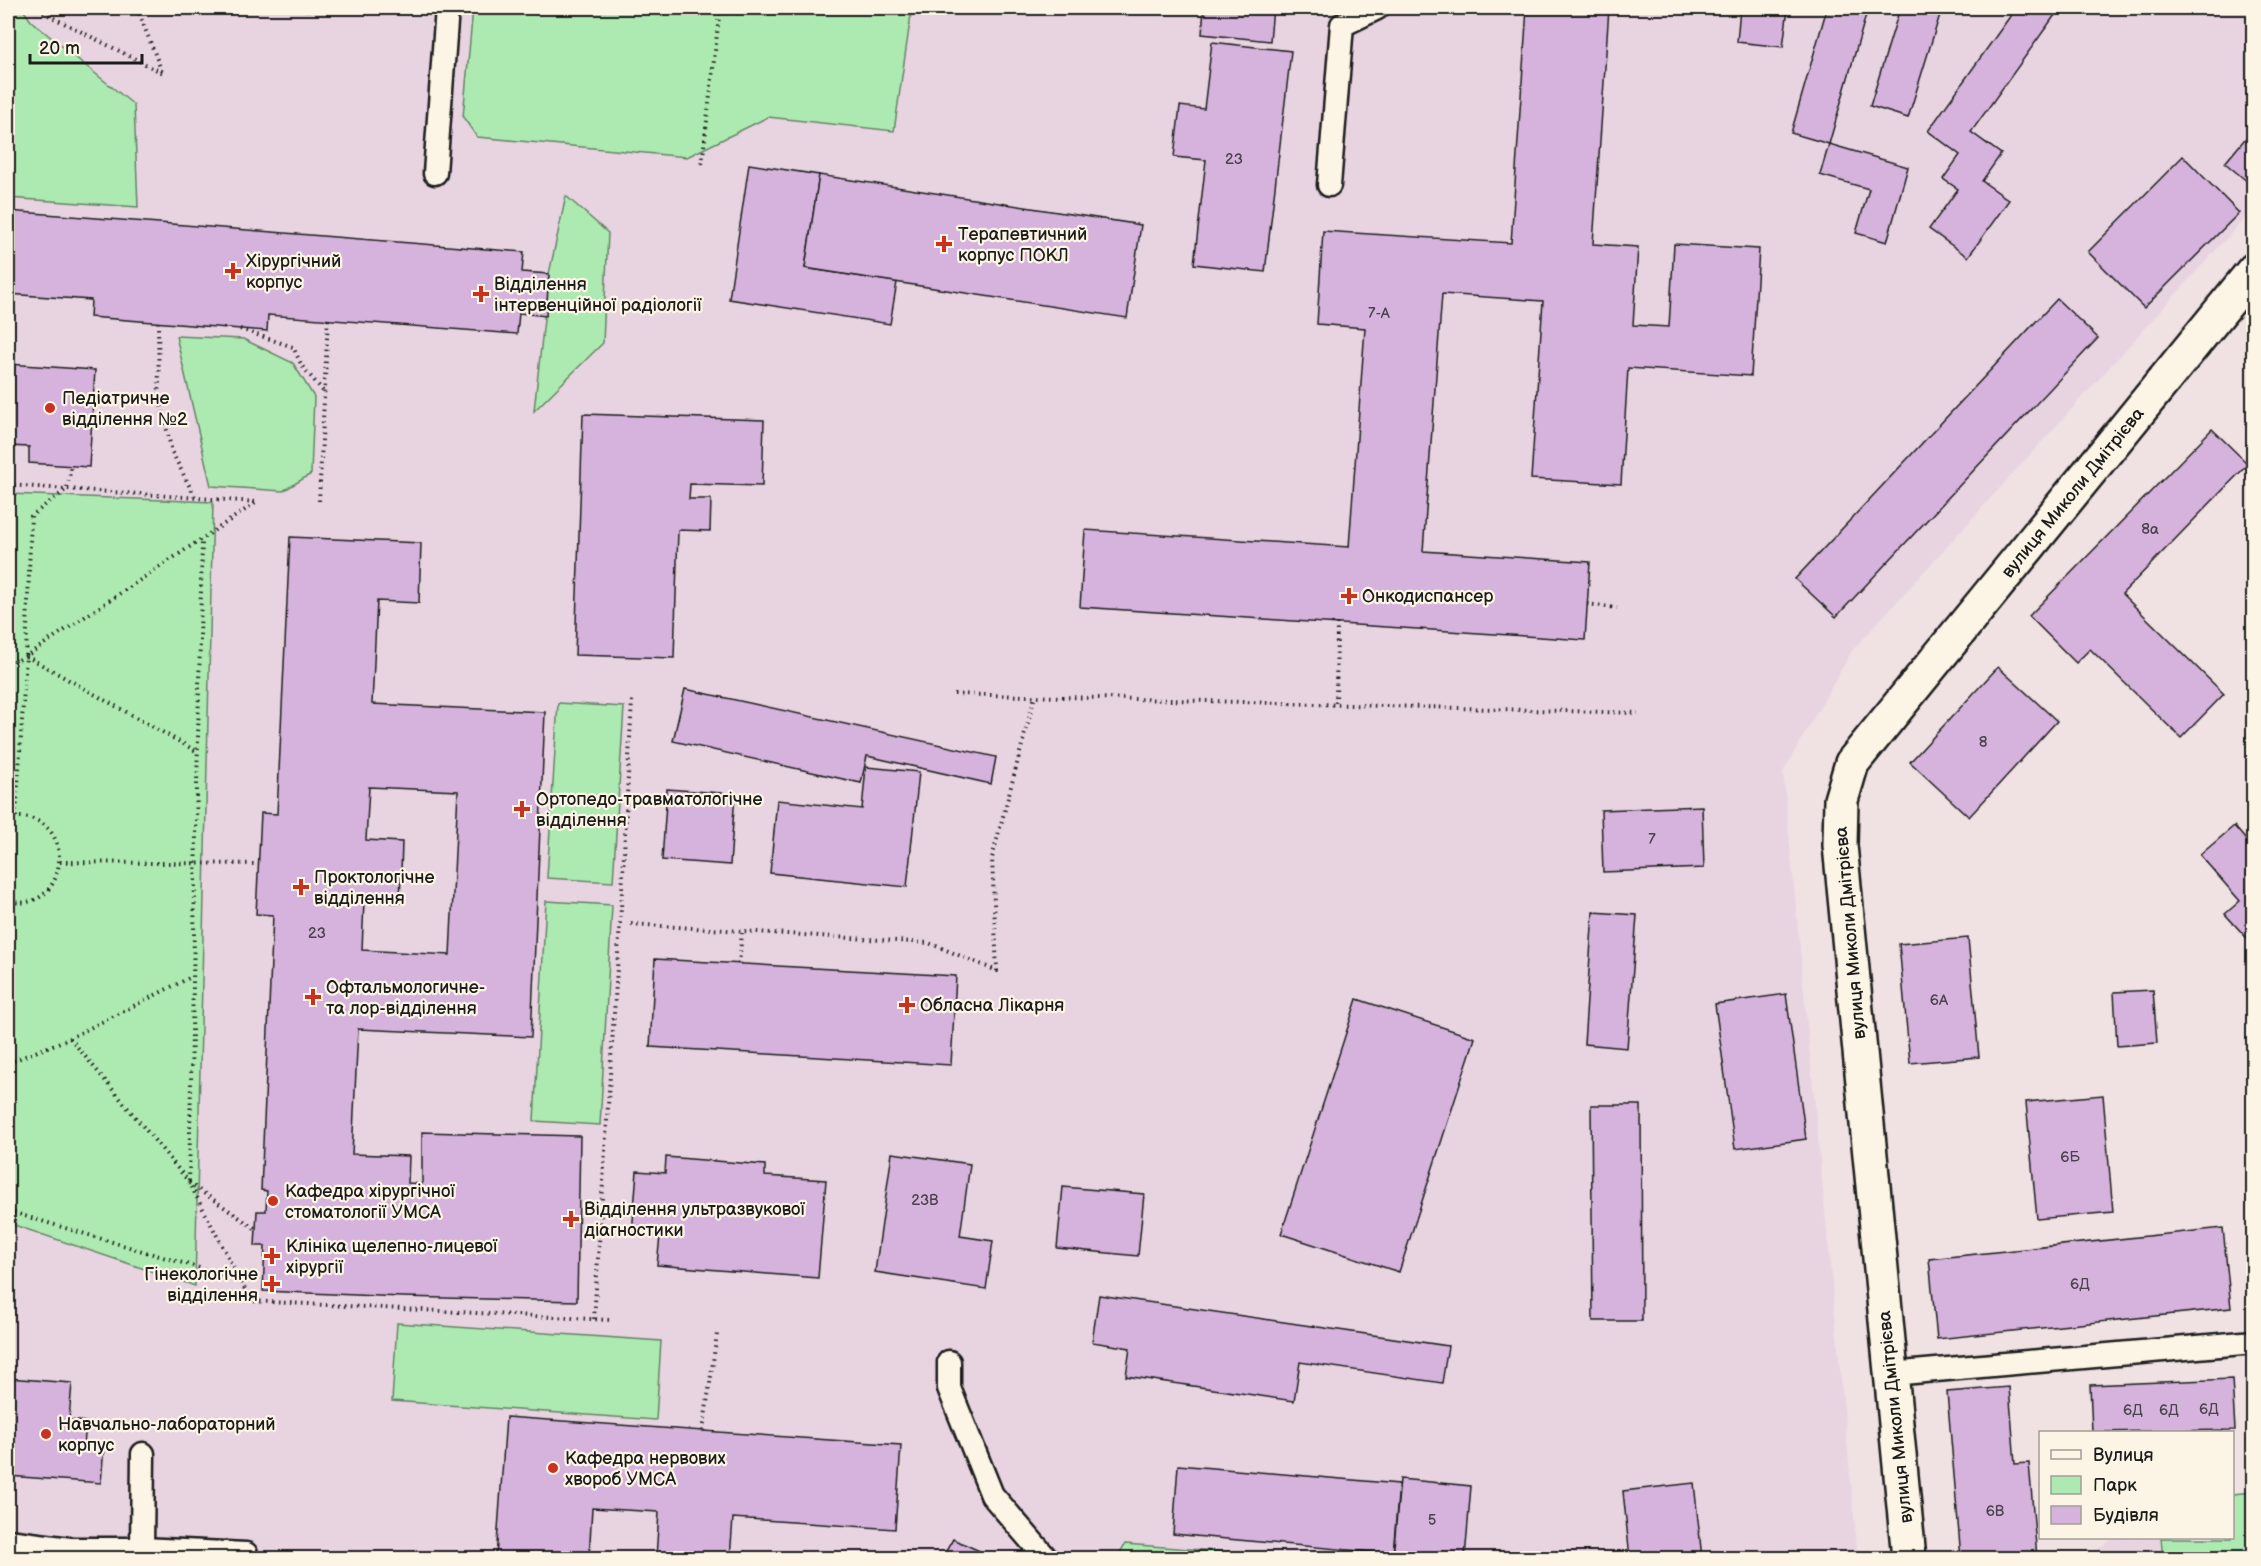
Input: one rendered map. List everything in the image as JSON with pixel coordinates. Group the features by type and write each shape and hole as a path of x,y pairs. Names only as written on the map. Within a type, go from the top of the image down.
{"street":[{"name":"вулиця Миколи Дмітрієва","path":"1909,1558 1839,845 1841,800 1852,763 2253,270"}],"lane":[{"path":"435,173 447,8"},
{"path":"1329,185 1341,25 1377,8"},
{"path":"1891,1374 2253,1342"},
{"path":"949,1362 949,1388 992,1495 1046,1558"},
{"path":"142,1549 143,1454"},
{"path":"8,1541 70,1554 142,1549 246,1554"}],"path":[{"path":"41,9 163,73 137,8"},
{"path":"702,164 720,8"},
{"path":"319,501 328,319"},
{"path":"158,322 159,396 172,452 195,498"},
{"path":"240,328 293,347 302,366 324,392"},
{"path":"16,817 26,656 31,516 67,489 71,466"},
{"path":"8,485 257,502 26,656 8,664"},
{"path":"189,1182 202,540"},
{"path":"1587,603 1617,608"},
{"path":"1336,703 1337,624"},
{"path":"26,656 196,752"},
{"path":"954,694 1638,713"},
{"path":"631,924 742,933 929,943 997,971 992,858 1035,696"},
{"path":"594,1319 622,892 632,699"},
{"path":"8,818 30,818 43,825 53,835 59,848 60,862 56,878 46,891 32,900 9,901 8,998"},
{"path":"60,862 259,864"},
{"path":"739,964 742,933"},
{"path":"8,1063 70,1038 192,977"},
{"path":"70,1038 189,1182 251,1301 610,1320"},
{"path":"189,1182 256,1228"},
{"path":"8,1211 241,1281"},
{"path":"703,1431 717,1334"}],"shaded area":[{"name":"Обласна Лікарня","path":"8,8 2253,8 2253,209 1851,652 1783,772 1858,1558 8,1558"},
{"path":"2112,1539 2161,1539 2162,1558 2086,1558"}],"green space":[{"path":"8,8 22,8 31,21 134,105 138,207 8,198"},
{"path":"473,8 912,8 894,131 768,117 687,157 477,137 463,117"},
{"path":"566,196 608,233 603,343 534,411 549,274"},
{"path":"176,336 243,339 293,363 314,397 311,474 283,491 211,486"},
{"path":"8,494 213,502 195,1286 8,1223"},
{"path":"558,703 624,707 613,882 547,878"},
{"path":"546,901 612,905 600,1125 534,1121"},
{"path":"397,1323 661,1341 656,1420 392,1401"},
{"path":"2253,1492 2253,1558 2163,1558 2161,1539 2234,1539 2234,1494"},
{"path":"1125,1544 1303,1558 1117,1558"}],"building":[{"path":"61,8 105,8 105,12 61,10"},
{"path":"298,8 334,8 333,12 298,10"},
{"path":"1204,8 1273,8 1270,41 1202,34"},
{"path":"1527,8 1609,8 1593,244 1638,247 1633,325 1669,327 1674,244 1759,249 1751,376 1628,368 1621,484 1531,479 1543,301 1442,294 1423,551 1590,562 1585,640 1080,607 1085,530 1349,547 1365,328 1317,324 1323,231 1511,243"},
{"path":"1740,8 1788,8 1783,47 1737,42"},
{"path":"1827,8 1868,8 1829,144 1791,133"},
{"path":"1900,8 1942,8 1908,118 1870,106"},
{"path":"2016,8 2060,8 1971,132 2001,154 1982,181 2009,200 1968,257 1929,229 1958,189 1943,179 1960,155 1928,131"},
{"path":"1212,42 1291,51 1265,272 1194,264 1206,160 1174,157 1180,106 1204,109"},
{"path":"2254,128 2254,187 2225,163"},
{"path":"1829,144 1908,167 1887,242 1856,233 1869,189 1820,175"},
{"path":"2183,156 2239,213 2144,308 2088,252"},
{"path":"749,164 819,175 805,268 897,282 890,324 729,299"},
{"path":"819,175 1141,225 1127,318 805,268"},
{"path":"8,211 524,252 522,272 549,274 546,316 519,313 517,334 268,315 267,331 90,317 91,300 8,294"},
{"path":"2057,299 2098,338 1836,617 1795,579"},
{"name":"Педіатричне відділення №2","path":"8,364 95,370 89,467 29,463 29,447 8,446"},
{"path":"583,414 764,420 762,486 690,484 689,499 711,499 710,531 678,530 674,658 575,655"},
{"path":"2212,429 2248,464 2122,594 2224,694 2181,738 2090,649 2076,663 2029,616"},
{"path":"290,537 421,543 419,603 377,601 372,704 545,712 531,1037 358,1029 352,1154 409,1156 408,1183 422,1184 422,1132 580,1136 577,1301 263,1291 265,1246 255,1246 257,1211 266,1211 267,1191 261,1190 273,915 256,914 261,813 277,814","holes":["369,787 458,791 450,955 362,950 364,901 400,903 402,842 366,840"]},
{"path":"1998,667 2057,721 1969,817 1910,762"},
{"path":"685,689 996,757 991,784 867,756 861,783 673,741"},
{"path":"866,767 919,772 907,887 770,873 777,800 862,809"},
{"path":"667,789 735,794 730,865 662,860"},
{"path":"1702,806 1704,868 1603,872 1601,810"},
{"path":"2234,826 2254,849 2254,946 2225,914 2240,901 2200,855"},
{"path":"1593,912 1637,915 1627,1048 1584,1044"},
{"path":"1968,938 1979,1057 1910,1063 1899,944"},
{"path":"655,959 956,976 951,1065 650,1047"},
{"path":"2153,990 2157,1043 2117,1046 2114,992"},
{"path":"1786,994 1806,1139 1735,1149 1715,1004"},
{"path":"1357,999 1475,1038 1399,1272 1281,1234"},
{"path":"2103,1095 2113,1212 2037,1219 2026,1102"},
{"path":"1591,1105 1641,1105 1642,1321 1593,1321"},
{"path":"892,1153 970,1164 960,1236 993,1241 986,1289 875,1272"},
{"path":"666,1157 765,1165 765,1176 826,1180 818,1278 657,1265 660,1236 632,1234 637,1171 665,1173"},
{"path":"1063,1187 1144,1194 1138,1256 1057,1248"},
{"path":"2223,1228 2231,1308 1937,1339 1929,1259"},
{"path":"1099,1295 1448,1346 1442,1383 1300,1362 1294,1401 1126,1376 1130,1348 1092,1342"},
{"name":"Навчально-лабораторний корпус","path":"8,1378 72,1383 69,1420 86,1422 84,1446 104,1447 101,1483 8,1476"},
{"path":"2232,1379 2235,1430 2092,1431 2090,1385"},
{"path":"2009,1387 2015,1464 2029,1463 2037,1558 1961,1558 1947,1392"},
{"path":"506,1417 901,1445 895,1529 733,1518 730,1558 656,1558 659,1512 592,1508 589,1558 496,1558"},
{"path":"1178,1465 1399,1484 1393,1554 1173,1534"},
{"path":"1400,1479 1471,1486 1465,1558 1393,1558"},
{"path":"1694,1483 1702,1558 1630,1558 1623,1491"},
{"path":"953,1539 995,1558 942,1558"}],"place":[{"name":"Терапевтичний корпус ПОКЛ","path":"944,244"},
{"name":"Хірургічний корпус","path":"233,271"},
{"name":"Відділення інтервенційної радіології","path":"481,294"},
{"name":"Педіатричне відділення №2","path":"50,408"},
{"name":"Онкодиспансер","path":"1349,596"},
{"name":"Ортопедо-травматологічне відділення","path":"522,809"},
{"name":"Проктологічне відділення","path":"301,887"},
{"name":"Офтальмологичне- та лор-відділення","path":"313,997"},
{"name":"Обласна Лікарня","path":"907,1005"},
{"name":"Кафедра хірургічної стоматології УМСА","path":"273,1201"},
{"name":"Відділення ультразвукової діагностики","path":"571,1219"},
{"name":"Клініка щелепно-лицевої хірургії","path":"272,1256"},
{"name":"Гінекологічне відділення","path":"272,1284"},
{"name":"Навчально-лабораторний корпус","path":"46,1434"},
{"name":"Кафедра нервових хвороб УМСА","path":"553,1468"}]}
